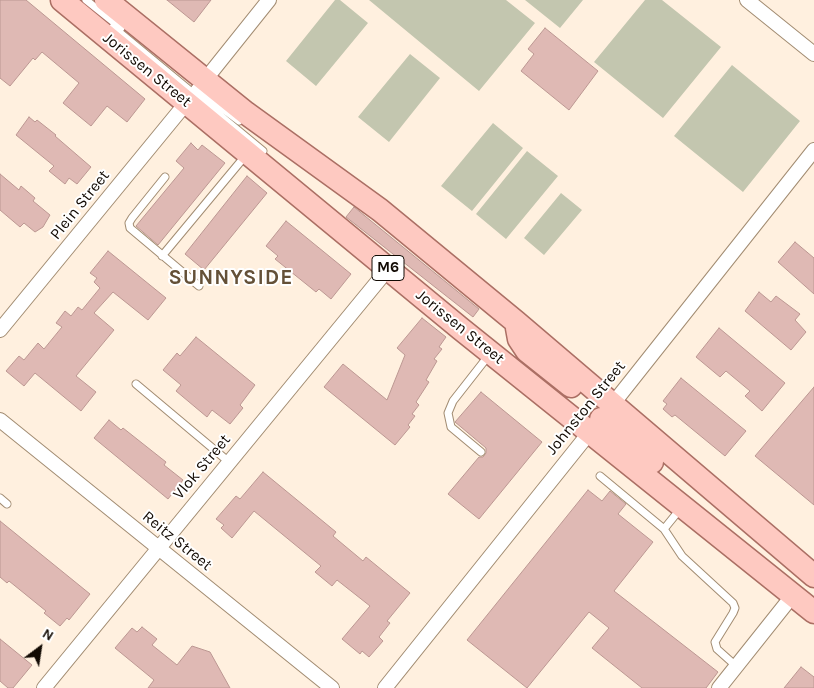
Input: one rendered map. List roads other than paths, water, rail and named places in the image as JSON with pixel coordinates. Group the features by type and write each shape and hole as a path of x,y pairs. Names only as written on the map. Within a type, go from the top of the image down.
{"main road":[{"name":"Jorissen Street","path":"62,0 491,352 601,417 745,519 813,577"},
{"name":"Jorissen Street","path":"106,0 246,113 380,210 517,325 683,506 814,612"},
{"path":"601,417 730,527 735,534 737,550"}],"street":[{"path":"205,80 269,0"},
{"path":"747,0 814,54"},
{"name":"Plein Street","path":"0,330 187,102"},
{"name":"Johnston Street","path":"385,688 814,150"},
{"name":"Vlok Street","path":"44,688 388,269"},
{"name":"Reitz Street","path":"0,420 332,688"},
{"path":"719,688 793,595"}],"lane":[{"name":"Jorissen Street","path":"79,0 270,157"},
{"name":"Jorissen Street","path":"86,0 188,83 245,125"},
{"path":"162,256 248,153"},
{"path":"165,177 128,223 130,228 199,286"},
{"name":"Jorissen Street","path":"334,187 366,208 517,325"},
{"path":"334,213 357,232"},
{"path":"481,452 451,427 448,413 453,401 491,352"},
{"path":"136,384 229,462"},
{"name":"Jorissen Street","path":"601,417 658,473"},
{"path":"600,476 664,529 682,556 736,608 715,642 717,649 736,666"},
{"path":"0,498 7,504"},
{"path":"664,529 683,506"}],"district":[{"name":"SUNNYSIDE","path":"231,278"}]}
